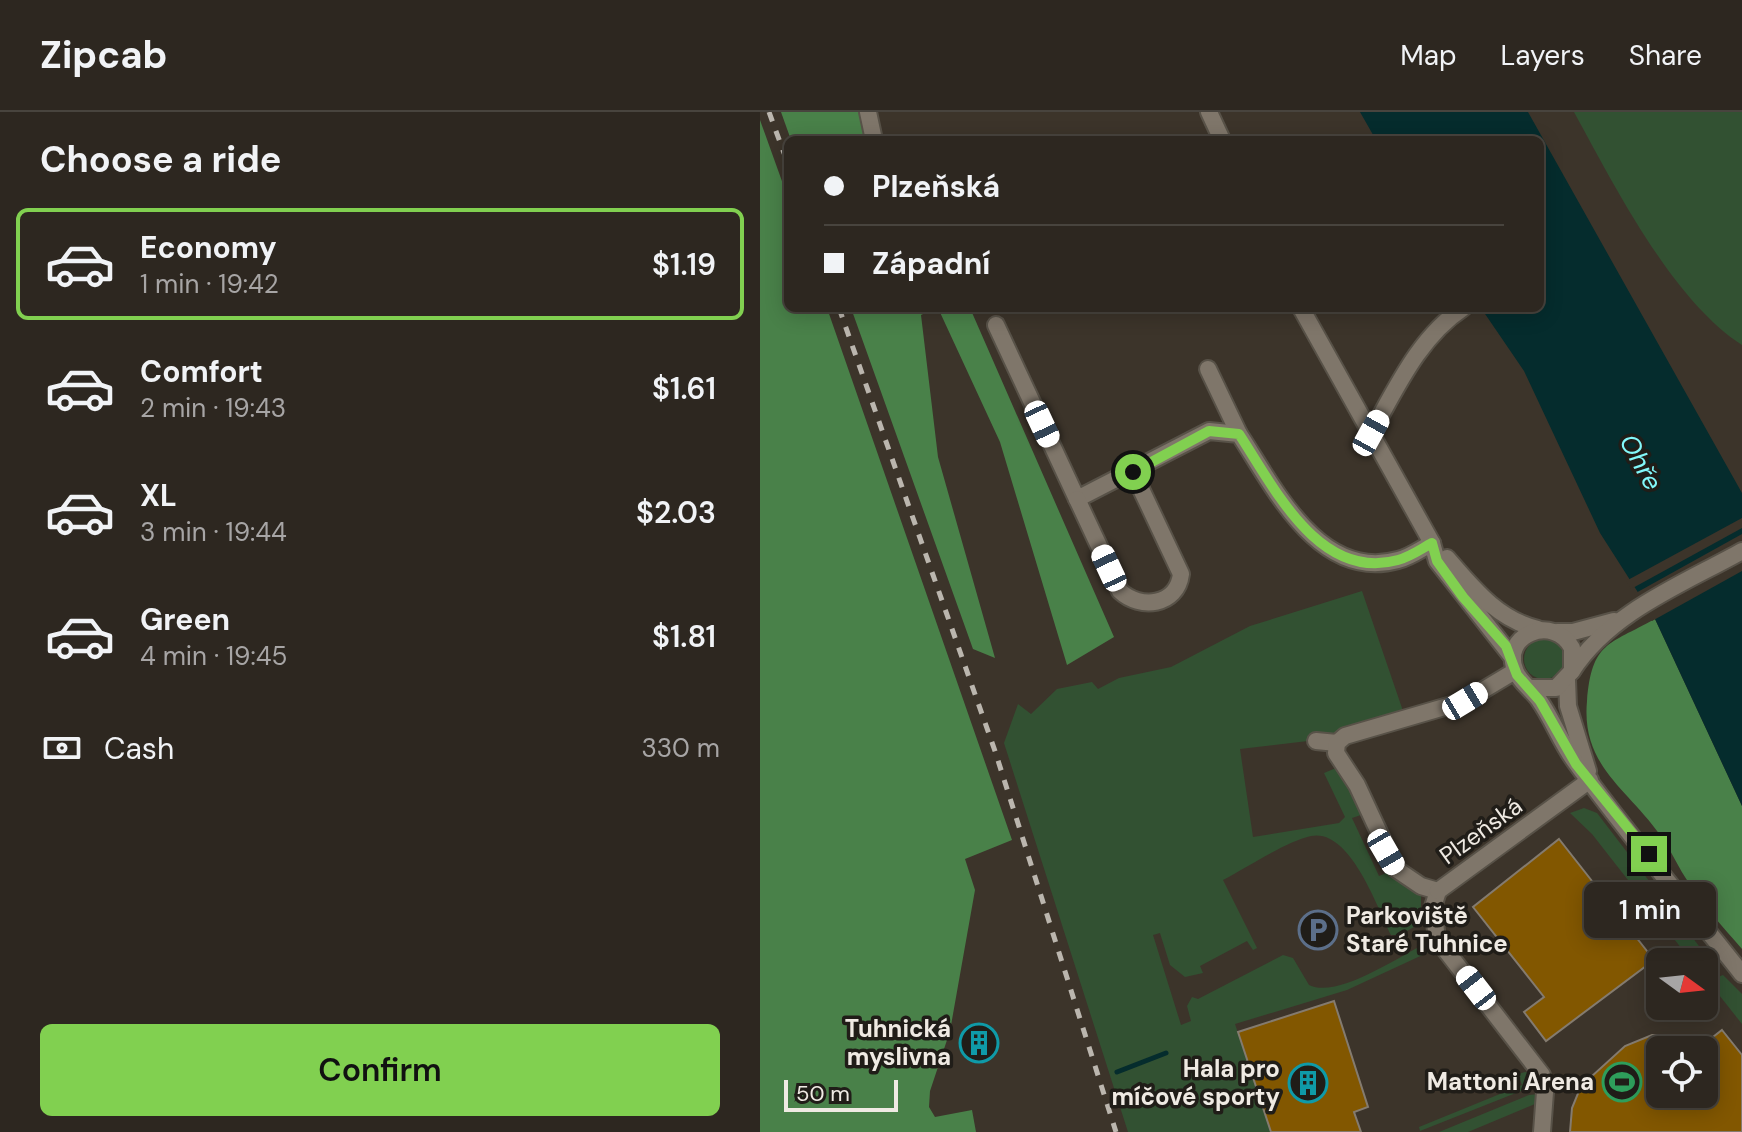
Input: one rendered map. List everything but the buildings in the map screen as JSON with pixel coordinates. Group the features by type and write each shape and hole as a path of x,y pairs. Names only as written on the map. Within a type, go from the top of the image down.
{"street":[{"path":"868,112 873,136"},
{"path":"1209,112 1220,136"},
{"path":"1303,312 1432,543 1437,561 1514,664 1576,764 1742,974"},
{"path":"1371,433 1415,358 1431,337 1459,312"},
{"path":"996,325 1120,591 1130,601 1141,603 1167,598 1180,585 1181,574 1133,472"},
{"path":"1208,369 1239,434 1287,508 1323,545 1353,560 1387,562 1400,560 1432,543"},
{"path":"1077,499 1209,431 1239,434"},
{"path":"1432,543 1495,609 1521,625 1573,632 1620,620"},
{"path":"1530,688 1552,689 1570,676 1588,649 1620,620 1742,551"},
{"path":"1316,741 1337,743 1345,736 1465,701 1514,664 1522,638 1538,629"},
{"path":"1557,632 1572,648 1568,706 1590,780"},
{"name":"Plzeňská","path":"1337,743 1336,753 1357,785 1396,869 1421,886 1438,891 1590,780"},
{"path":"1438,891 1433,907 1437,939 1542,1075 1545,1092 1542,1132"}],"green space":[{"path":"781,112 862,112 868,136 790,136"},
{"path":"1574,112 1742,112 1742,345 1716,325 1669,271 1626,206"},
{"path":"760,120 784,187 784,312 828,312 1012,840 965,859 975,890 950,1031 930,1091 929,1107 935,1117 972,1110 976,1132 760,1132"},
{"path":"852,312 927,312 921,315 938,457 995,658 973,649"},
{"path":"940,312 972,312 1114,637 1067,665 1000,442"},
{"path":"1362,591 1403,711 1308,741 1240,749 1253,837 1339,823 1345,817 1324,773 1336,768 1342,770 1364,814 1352,818 1379,876 1396,869 1421,886 1421,923 1400,935 1391,935 1370,889 1350,856 1325,837 1311,836 1278,849 1223,880 1257,948 1253,950 1247,941 1200,966 1203,973 1185,977 1170,965 1160,933 1153,935 1181,1025 1191,1021 1187,1006 1192,997 1198,999 1283,955 1293,958 1309,985 1321,988 1350,982 1423,945 1429,952 1347,990 1235,1024 1271,1132 1128,1132 1004,743 1018,704 1031,714 1057,689 1092,682 1098,689 1119,678 1171,667 1250,626"},
{"path":"1655,619 1742,806 1742,949 1698,896 1660,835 1609,775 1591,743 1587,701 1589,682 1598,656 1614,641"},
{"path":"1544,639 1558,645 1564,659 1558,673 1544,679 1530,673 1524,659 1530,645"},
{"path":"1584,808 1597,813 1700,948 1681,948 1592,834 1570,813"},
{"path":"1723,975 1742,994 1742,1024 1718,994 1718,977"},
{"path":"1531,1073 1536,1085 1420,1131 1419,1127 1522,1085 1518,1074"},
{"path":"1539,1094 1535,1104 1468,1132 1439,1132 1529,1095"}],"water":[{"path":"1360,112 1528,112 1541,136 1374,136"},
{"name":"Ohře","path":"1544,140 1742,493 1742,806 1655,619 1600,533 1524,371 1484,312 1544,312"}],"pier":[{"path":"1742,518 1742,528 1631,589 1626,581"},
{"path":"1742,534 1742,571 1652,621 1634,594"}],"waterway":[{"path":"1117,1072 1166,1053"}],"railway":[{"path":"769,112 784,153"},
{"path":"840,312 995,751 1116,1132"}],"place":[{"name":"Parkoviště Staré Tuhnice","path":"1318,930"},
{"name":"Tuhnická myslivna","path":"979,1043"},
{"name":"Mattoni Arena","path":"1622,1082"},
{"name":"Hala pro míčové sporty","path":"1308,1083"}],"route":[{"path":"1133,472 1209,431 1239,434 1287,508 1304,529 1323,545 1353,560 1387,562 1400,560 1432,543 1437,561 1463,597 1506,646 1517,675 1540,701 1576,764 1649,854"}]}
